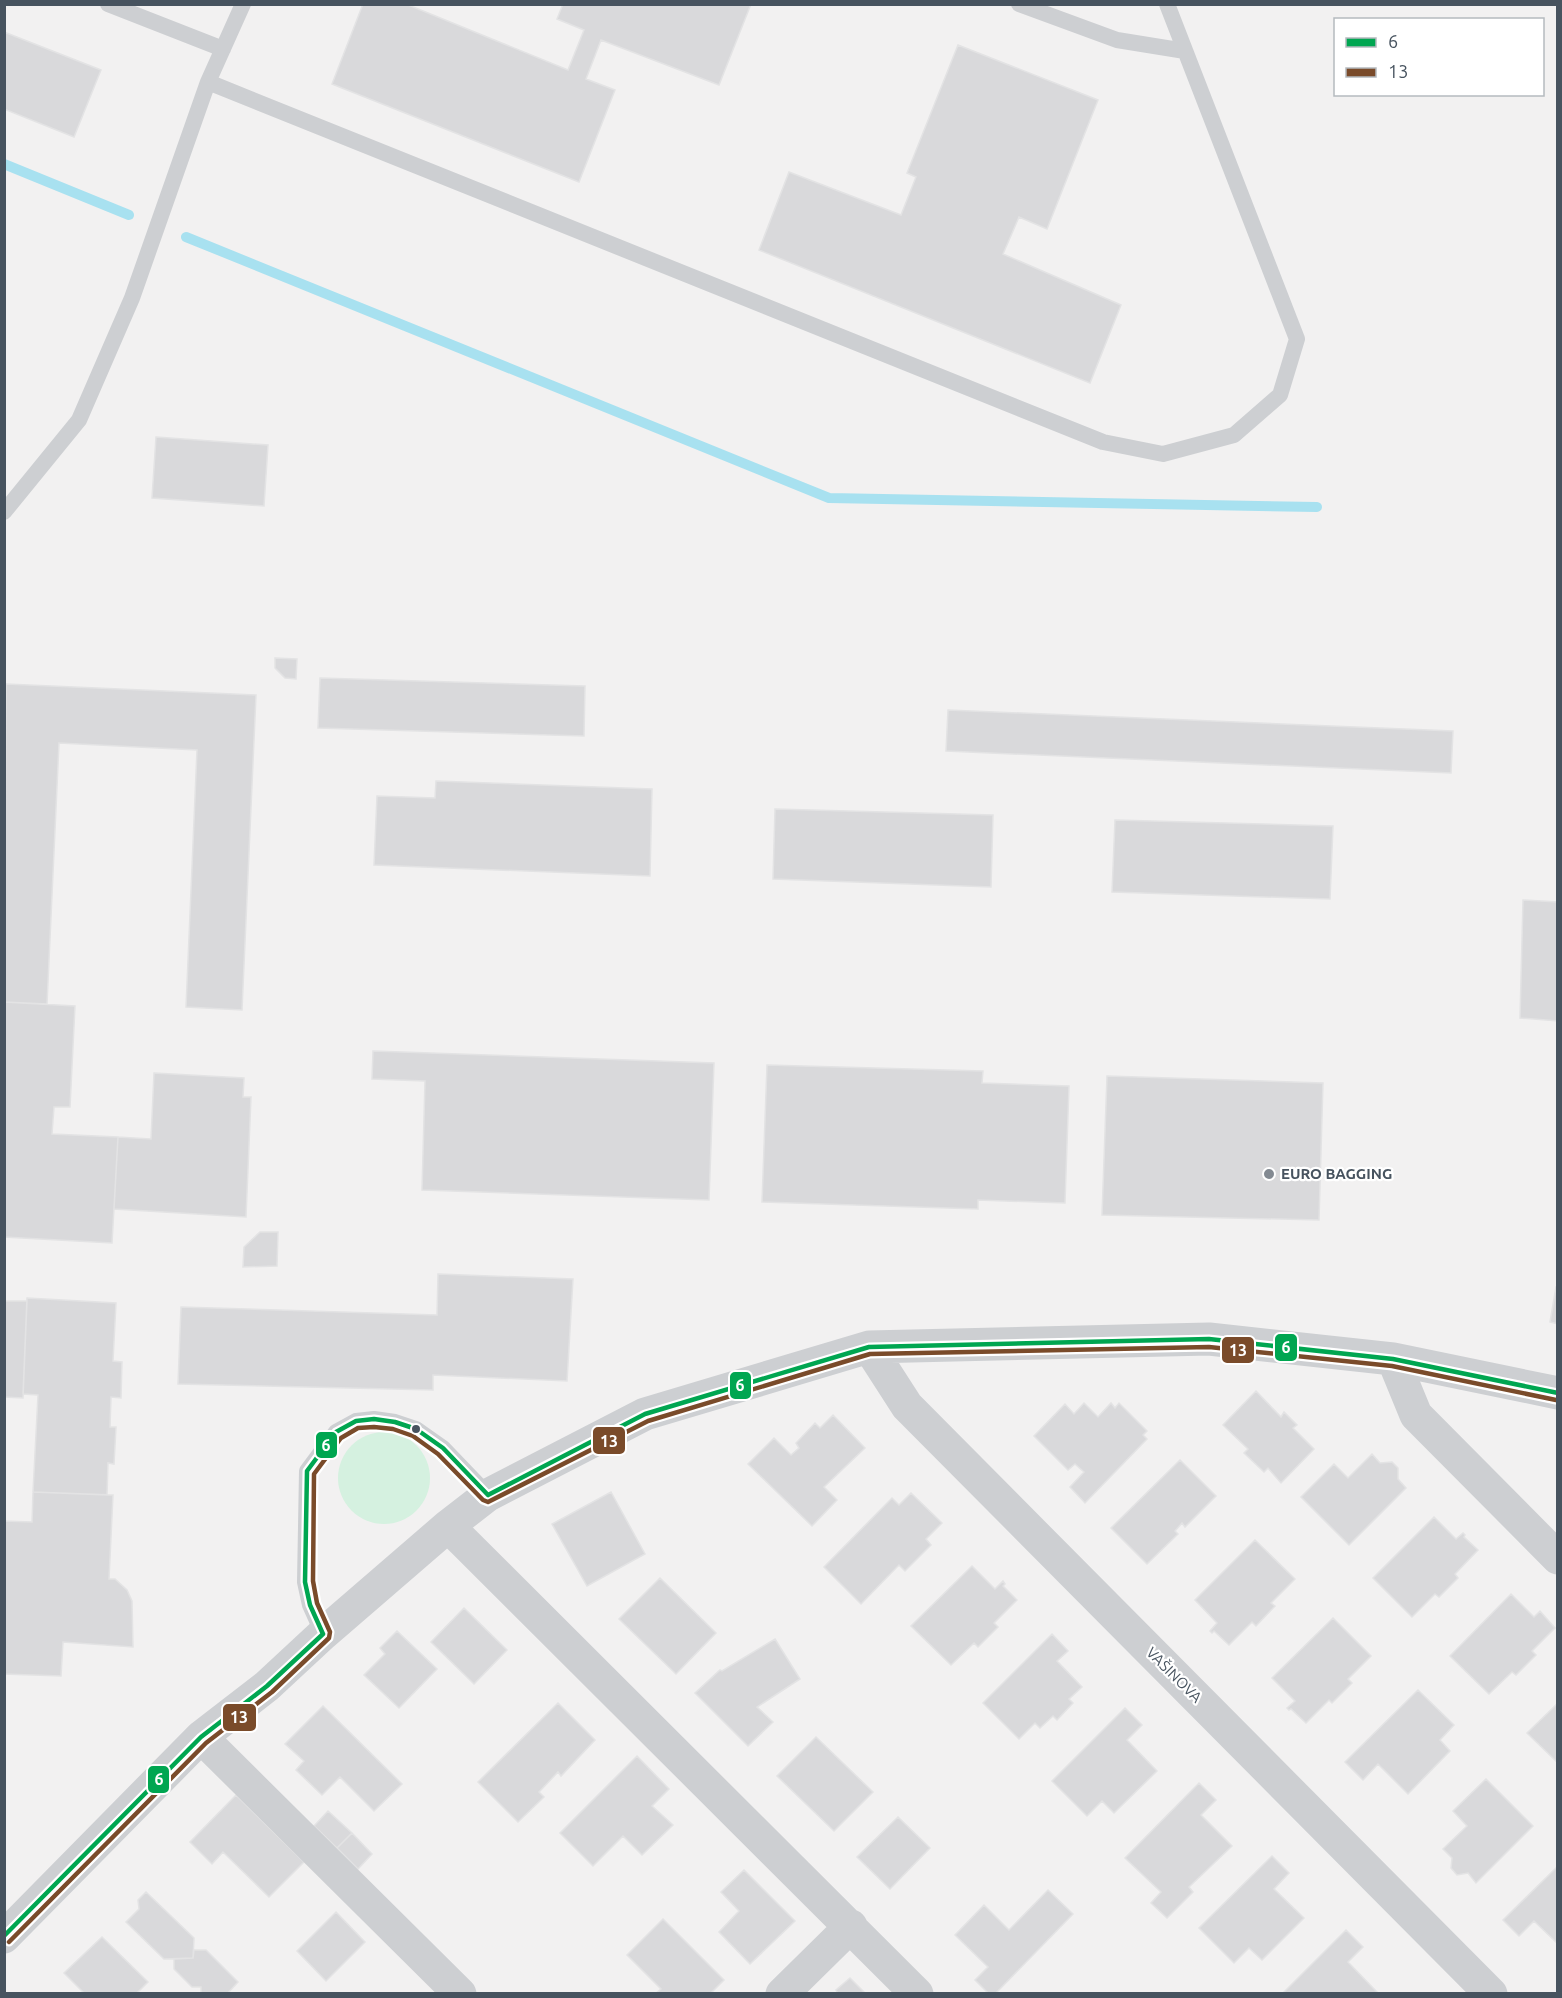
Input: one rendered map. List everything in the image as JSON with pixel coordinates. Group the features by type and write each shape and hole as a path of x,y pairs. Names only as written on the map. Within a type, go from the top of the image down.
{"street":[{"path":"4,1937 201,1737 267,1686 323,1634 448,1526 488,1495 645,1414 869,1347 1209,1339 1393,1359 1557,1393"},
{"name":"VAŠINOVA","path":"869,1347 907,1406 1491,1994"},
{"path":"1393,1359 1416,1415 1557,1558"},
{"path":"448,1526 917,1994"},
{"path":"201,1737 459,1994"},
{"path":"783,1994 851,1926"}],"lane":[{"path":"108,4 223,50"},
{"path":"4,512 79,420 132,298 208,82 243,4"},
{"path":"1019,4 1117,40 1185,51"},
{"path":"208,82 1103,442 1163,454 1234,435 1242,429 1280,395 1297,339 1167,4"},
{"path":"323,1634 310,1605 305,1582 307,1471 336,1432 356,1421 374,1419 395,1422 416,1429 443,1448 488,1495"}],"green space":[{"path":"384,1432 402,1435 417,1445 427,1460 430,1478 427,1496 417,1511 402,1521 384,1524 366,1521 351,1511 341,1496 338,1478 341,1460 351,1445 366,1435"}],"building":[{"path":"363,4 406,4 568,70 584,30 557,19 563,4 751,4 719,85 601,40 586,79 615,90 579,182 332,84"},
{"path":"4,32 101,70 74,137 4,109"},
{"path":"958,45 1098,100 1047,229 1019,217 1003,254 1121,305 1090,383 759,250 789,172 901,215 916,177 907,173"},
{"path":"156,437 268,445 264,506 152,498"},
{"path":"275,658 297,659 296,679 285,678 275,668"},
{"path":"320,678 585,686 584,736 318,728"},
{"path":"6,684 256,695 242,1010 186,1007 197,750 59,743 47,1004 4,1002"},
{"path":"948,710 1453,731 1451,773 946,751"},
{"path":"436,781 652,789 650,876 374,865 377,796 435,798"},
{"path":"775,809 993,815 991,887 773,879"},
{"path":"1115,820 1333,826 1330,899 1112,892"},
{"path":"1523,900 1558,902 1558,1021 1520,1018"},
{"path":"4,1002 75,1006 70,1107 54,1107 52,1134 118,1137 112,1243 4,1237"},
{"path":"373,1051 714,1063 709,1200 422,1190 425,1081 372,1079"},
{"path":"767,1065 983,1071 982,1083 1069,1086 1065,1203 978,1200 978,1209 762,1202"},
{"path":"154,1073 244,1078 243,1097 251,1097 246,1217 114,1209 118,1137 151,1139"},
{"path":"1107,1076 1323,1083 1319,1220 1102,1215"},
{"path":"260,1232 278,1232 277,1266 243,1267 244,1247"},
{"path":"438,1274 573,1279 567,1381 433,1375 433,1390 178,1384 181,1307 437,1315"},
{"path":"1556,1287 1558,1287 1558,1324 1550,1322"},
{"path":"27,1298 116,1303 113,1361 122,1362 121,1398 111,1397 110,1427 116,1427 114,1464 108,1463 107,1495 33,1492 38,1395 23,1394"},
{"path":"4,1301 27,1301 23,1398 4,1397"},
{"path":"1256,1391 1281,1417 1284,1412 1297,1425 1293,1428 1314,1449 1281,1483 1268,1468 1264,1472 1244,1453 1248,1449 1223,1425"},
{"path":"1084,1403 1098,1417 1111,1403 1115,1408 1119,1403 1147,1431 1143,1435 1147,1439 1085,1503 1070,1487 1084,1472 1075,1464 1068,1470 1034,1436 1065,1404 1074,1414"},
{"path":"833,1415 865,1448 824,1487 837,1500 812,1526 748,1464 774,1438 791,1455 799,1448 796,1443 815,1423 820,1428"},
{"path":"1372,1454 1380,1463 1392,1462 1398,1468 1398,1479 1406,1488 1349,1545 1301,1497 1334,1464 1348,1478"},
{"path":"1180,1460 1216,1496 1185,1527 1182,1523 1175,1531 1178,1534 1147,1564 1111,1528"},
{"path":"33,1492 113,1495 109,1579 115,1579 127,1590 132,1601 133,1647 63,1642 61,1676 4,1674 4,1521 32,1522"},
{"path":"611,1492 645,1554 587,1586 552,1524"},
{"path":"911,1493 942,1523 926,1539 931,1545 905,1571 899,1565 861,1604 824,1567 892,1498 899,1505"},
{"path":"1434,1517 1456,1539 1463,1533 1464,1537 1478,1550 1455,1574 1458,1578 1439,1597 1435,1594 1412,1617 1373,1578"},
{"path":"1255,1540 1295,1579 1271,1603 1275,1606 1256,1626 1252,1622 1229,1645 1214,1631 1212,1633 1210,1631 1217,1623 1195,1600"},
{"path":"972,1566 995,1589 1003,1581 1005,1584 1003,1586 1017,1600 994,1623 998,1627 978,1647 974,1643 951,1665 911,1626"},
{"path":"660,1578 716,1633 676,1674 619,1619"},
{"path":"1511,1594 1534,1617 1540,1611 1555,1628 1532,1651 1536,1655 1516,1675 1512,1672 1489,1694 1450,1656"},
{"path":"464,1608 507,1650 474,1684 431,1642"},
{"path":"1333,1618 1371,1656 1348,1679 1352,1683 1332,1703 1329,1700 1306,1723 1287,1708 1295,1701 1272,1678"},
{"path":"397,1631 437,1669 399,1708 364,1675 385,1654 380,1648"},
{"path":"1052,1634 1068,1651 1057,1661 1082,1687 1069,1699 1073,1703 1057,1720 1053,1716 1040,1728 1035,1723 1019,1739 983,1703"},
{"path":"775,1639 800,1679 757,1707 773,1722 748,1746 695,1693 720,1670 722,1671"},
{"path":"1418,1690 1454,1725 1440,1740 1450,1751 1408,1794 1378,1764 1363,1780 1345,1762"},
{"path":"558,1703 595,1740 561,1776 558,1772 539,1792 544,1797 518,1822 478,1782"},
{"path":"1558,1703 1558,1763 1527,1733"},
{"path":"323,1706 402,1784 374,1811 340,1777 322,1795 296,1770 304,1761 285,1744"},
{"path":"1125,1708 1142,1725 1127,1740 1157,1771 1114,1813 1102,1801 1087,1816 1052,1781"},
{"path":"816,1737 873,1792 834,1831 777,1776"},
{"path":"637,1756 669,1789 652,1806 673,1825 642,1855 623,1836 593,1866 560,1833"},
{"path":"1486,1779 1533,1826 1476,1883 1468,1873 1457,1875 1451,1868 1452,1858 1443,1849 1467,1826 1453,1811"},
{"path":"1199,1783 1216,1800 1201,1815 1232,1846 1189,1887 1193,1892 1167,1918 1151,1903 1161,1892 1125,1858"},
{"path":"236,1795 304,1862 269,1897 223,1852 212,1864 190,1842"},
{"path":"328,1811 352,1833 337,1848 314,1826"},
{"path":"898,1817 930,1848 890,1889 857,1857"},
{"path":"352,1833 372,1854 358,1869 337,1848"},
{"path":"1272,1856 1289,1873 1274,1889 1304,1918 1262,1960 1249,1948 1234,1963 1199,1928"},
{"path":"1558,1866 1558,1944 1534,1921 1519,1936 1503,1920"},
{"path":"744,1870 795,1921 750,1964 719,1932 739,1911 721,1892"},
{"path":"1048,1890 1073,1914 995,1994 989,1994 975,1980 988,1967 955,1935 984,1905 1009,1930"},
{"path":"146,1892 194,1938 193,1958 164,1959 126,1922 139,1909 138,1900"},
{"path":"336,1912 365,1942 326,1981 297,1951"},
{"path":"663,1919 724,1980 710,1994 655,1994 661,1989 627,1955"},
{"path":"1346,1930 1363,1947 1348,1962 1377,1992 1375,1994 1282,1994"},
{"path":"102,1937 148,1982 136,1994 85,1994 64,1973"},
{"path":"194,1950 206,1950 238,1982 227,1994 201,1994 201,1987 192,1987 174,1969 174,1959 193,1958"},
{"path":"850,1978 866,1994 838,1994 836,1990"}],"waterway":[{"path":"4,164 129,215"},
{"path":"186,237 829,498 1317,507"}],"transit line":[{"name":"6","path":"488,1495 645,1414 869,1347 1209,1339 1393,1359 1558,1393"},
{"name":"13","path":"9,1942 206,1743 272,1692 329,1638 330,1632 317,1603 313,1581 314,1474 341,1438 358,1428 393,1429 413,1436 438,1454 483,1500 488,1502 648,1421 870,1354 1209,1347 1392,1366 1556,1400"},
{"name":"6","path":"323,1634 310,1605 305,1582 307,1471 336,1432 356,1421 374,1419 395,1422 416,1429 443,1448 488,1495"},
{"name":"6","path":"4,1936 201,1737 267,1686 323,1634"}],"place":[{"name":"EURO BAGGING","path":"1269,1174"}]}
